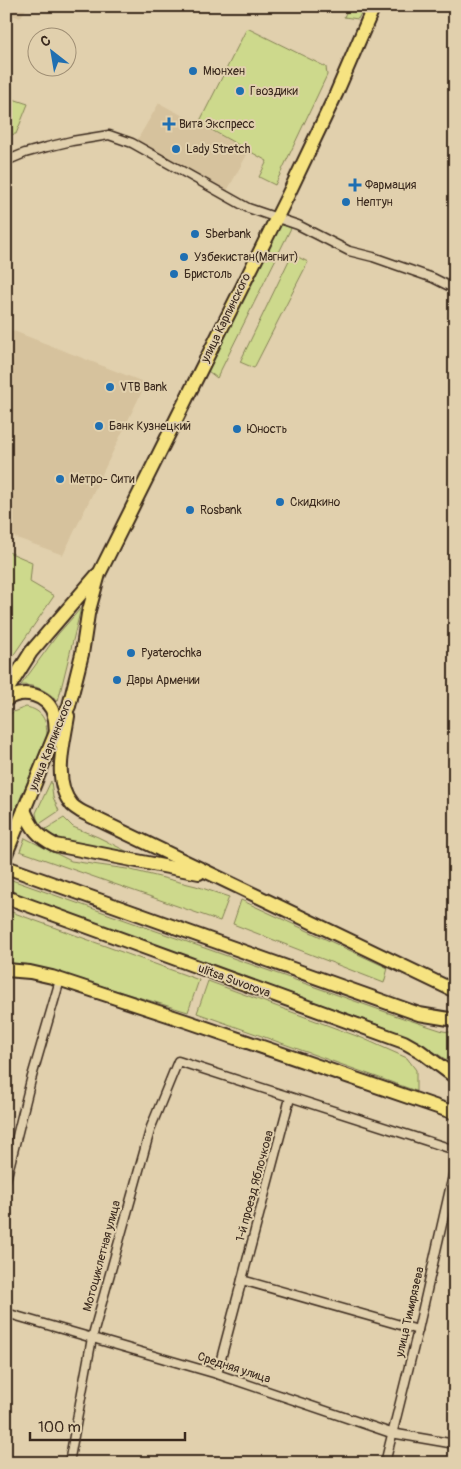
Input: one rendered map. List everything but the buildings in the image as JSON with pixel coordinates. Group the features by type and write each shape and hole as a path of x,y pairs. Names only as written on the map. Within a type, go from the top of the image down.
{"main road":[{"name":"улица Карпинского","path":"7,853 56,732 69,706 82,654 88,614 99,574 277,217 336,94 374,6"},
{"name":"улица Карпинского","path":"6,692 31,652 99,574"},
{"path":"6,700 14,695 25,693 36,696 48,703 54,714 56,732"},
{"path":"69,706 61,765 63,790 72,806 455,991"},
{"path":"24,810 35,831 43,839 55,845 219,878"},
{"path":"6,868 419,1014 455,1020"},
{"name":"ulitsa Suvorova","path":"6,897 404,1042 420,1051 455,1077"},
{"path":"6,970 30,972 60,980 455,1113"}],"street":[{"path":"6,160 47,147 109,135 132,143 248,208 298,225 349,251 415,272 455,289"},
{"path":"6,1180 31,1080 60,980"},
{"name":"Мотоциклетная улица","path":"69,1463 92,1338 151,1127 178,1061 290,1098"},
{"path":"290,1098 455,1150"},
{"name":"1-й проезд Яблочкова","path":"217,1374 290,1098"},
{"name":"улица Тимирязева","path":"385,1463 418,1330 455,1167"},
{"path":"242,1280 418,1330"},
{"name":"Средняя улица","path":"6,1313 217,1374 392,1433 455,1444"}],"shaded area":[{"path":"6,6 28,6 20,18 6,12"},
{"path":"159,103 249,151 222,200 133,147"},
{"path":"6,328 146,383 63,555 6,534"}],"green space":[{"path":"349,6 365,6 358,19 344,17"},
{"path":"247,28 326,67 327,75 275,185 259,177 267,161 199,123"},
{"path":"10,98 28,104 16,134 6,135 6,109"},
{"path":"281,224 291,228 217,378 208,371"},
{"path":"292,254 308,262 254,368 240,362"},
{"path":"6,551 32,562 30,582 54,596 6,666"},
{"path":"81,608 58,701 41,689 21,685 58,634"},
{"path":"26,707 40,713 43,717 47,736 6,832 6,719 13,712"},
{"path":"51,781 53,797 59,811 38,825 36,813"},
{"path":"64,818 73,827 134,855 59,842 41,832"},
{"path":"25,838 71,861 127,869 196,886 229,897 220,921 20,851"},
{"path":"9,879 397,1016 455,1033 455,1066 426,1047 387,1028 6,891"},
{"path":"241,900 388,968 384,983 233,924"},
{"path":"6,910 199,980 188,1012 38,967 6,962"},
{"path":"208,981 362,1038 407,1058 416,1070 416,1091 197,1013"}],"place":[{"name":"Мюнхен","path":"193,71"},
{"name":"Гвоздики","path":"240,91"},
{"name":"Вита Экспресс","path":"169,124"},
{"name":"Lady Stretch","path":"176,149"},
{"name":"Фармация","path":"355,185"},
{"name":"Нептун","path":"346,202"},
{"name":"Sberbank","path":"195,234"},
{"name":"Узбекистан(Магнит)","path":"184,257"},
{"name":"Бристоль","path":"174,274"},
{"name":"VTB Bank","path":"110,387"},
{"name":"Банк Кузнецкий","path":"99,426"},
{"name":"Юность","path":"237,429"},
{"name":"Метро- Сити","path":"60,479"},
{"name":"Скидкино","path":"280,502"},
{"name":"Rosbank","path":"190,510"},
{"name":"Pyaterochka","path":"131,653"},
{"name":"Дары Армении","path":"117,680"}]}
